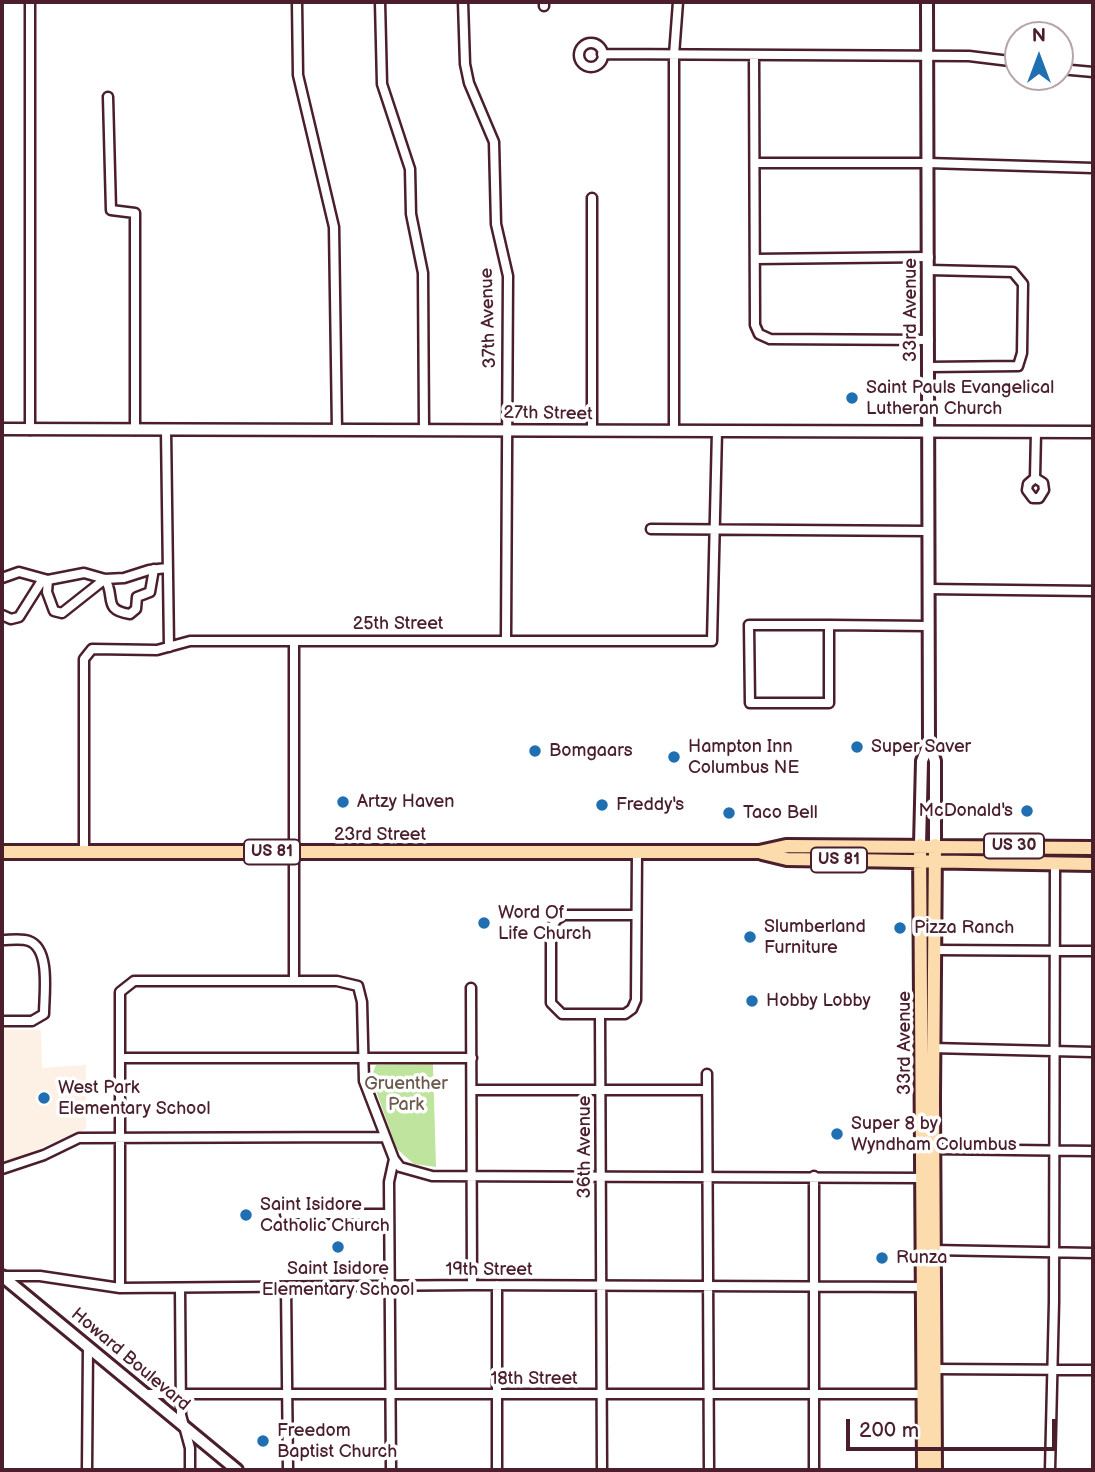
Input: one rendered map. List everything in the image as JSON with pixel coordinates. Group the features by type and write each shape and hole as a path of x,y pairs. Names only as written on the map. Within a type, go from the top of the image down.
{"highway":[{"name":"23rd Street","path":"2,852 759,852 786,846 920,845 1093,848"},
{"name":"33rd Avenue","path":"920,845 934,1149 924,1394 924,1470"},
{"name":"33rd Avenue","path":"929,1250 923,1178 928,1048 936,950 936,845"},
{"name":"23rd Street","path":"759,852 787,859 1093,864"},
{"name":"33rd Avenue","path":"929,1287 935,1369 935,1470"}],"main road":[{"name":"33rd Avenue","path":"927,2 929,743 935,761 936,845"},
{"name":"33rd Avenue","path":"920,845 922,761 929,743"},
{"name":"Howard Boulevard","path":"2,1276 237,1470"}],"street":[{"path":"30,2 30,430"},
{"path":"297,2 298,75 334,227 337,430"},
{"path":"380,2 382,84 410,169 411,214 423,273 424,429"},
{"name":"37th Avenue","path":"463,2 465,64 469,83 494,142 496,224 508,276 506,639"},
{"path":"674,431 674,55 678,2"},
{"path":"603,54 926,55 1004,60"},
{"path":"754,55 755,325 758,334 770,339 929,340"},
{"path":"1074,70 1093,72"},
{"path":"108,97 111,210 135,213 135,430"},
{"path":"756,163 928,163 1093,168"},
{"path":"592,198 592,430"},
{"path":"755,259 929,257"},
{"path":"929,270 1013,272 1023,284 1023,353 1018,366 929,367"},
{"name":"27th Street","path":"2,429 1093,432"},
{"path":"166,430 169,647"},
{"path":"714,532 718,431"},
{"path":"1035,478 1036,432"},
{"path":"651,529 714,532 928,531"},
{"name":"25th Street","path":"84,853 84,668 87,652 92,649 157,650 190,641 712,641 714,532"},
{"path":"2,578 19,572 46,580 84,572 105,579 131,577 154,569 167,568"},
{"path":"105,579 111,606 118,612 130,614 136,609 137,597 150,592 154,569"},
{"path":"46,580 49,603 54,611 62,612 105,579"},
{"path":"2,615 10,620 19,617 46,580"},
{"path":"928,589 1093,591"},
{"path":"829,625 829,703 750,703 749,625 829,625 928,626"},
{"path":"294,641 294,981"},
{"path":"636,915 564,915 556,920 551,929 551,1003 562,1014 625,1014 636,1000 637,852"},
{"path":"1051,1470 1055,864"},
{"path":"2,940 28,940 39,948 43,960 44,1014 32,1021 2,1021"},
{"path":"936,950 1093,951"},
{"path":"120,1288 120,992 131,982 352,982 360,991 364,1081 383,1137 400,1167 432,1176 707,1175 923,1178"},
{"path":"471,988 472,1285"},
{"name":"36th Avenue","path":"600,1014 602,1470"},
{"path":"928,1048 1093,1052"},
{"path":"120,1058 472,1058"},
{"path":"707,1074 709,1470"},
{"path":"472,1090 707,1090"},
{"path":"2,1169 44,1155 79,1138 383,1137"},
{"path":"934,1149 1093,1151"},
{"path":"391,1470 389,1182 394,1159"},
{"path":"814,1176 814,1470"},
{"path":"285,1214 389,1214"},
{"path":"929,1250 1093,1253"},
{"name":"19th Street","path":"2,1276 40,1276 120,1288 472,1285 929,1287"},
{"path":"497,1285 497,1470"},
{"path":"180,1287 181,1395 184,1428 190,1448 190,1470"},
{"path":"286,1287 288,1470"},
{"path":"87,1470 88,1348"},
{"path":"935,1369 1093,1370"},
{"name":"18th Street","path":"145,1394 924,1394"}],"shaded area":[{"name":"West Park Elementary School","path":"2,1030 41,1030 42,1068 86,1065 86,1129 2,1164"}],"green space":[{"name":"Gruenther Park","path":"433,1064 436,1167 414,1164 397,1149 371,1077 376,1065"}],"place":[{"name":"Saint Pauls Evangelical Lutheran Church","path":"852,398"},
{"name":"Super Saver","path":"857,747"},
{"name":"Bomgaars","path":"535,751"},
{"name":"Hampton Inn Columbus NE","path":"674,757"},
{"name":"Artzy Haven","path":"343,802"},
{"name":"Freddy's","path":"602,805"},
{"name":"McDonald's","path":"1027,811"},
{"name":"Taco Bell","path":"729,813"},
{"name":"Word Of Life Church","path":"484,923"},
{"name":"Pizza Ranch","path":"900,928"},
{"name":"Slumberland Furniture","path":"750,937"},
{"name":"Hobby Lobby","path":"752,1001"},
{"name":"West Park Elementary School","path":"44,1098"},
{"name":"Super 8 by Wyndham Columbus","path":"837,1134"},
{"name":"Saint Isidore Catholic Church","path":"246,1215"},
{"name":"Saint Isidore Elementary School","path":"338,1247"},
{"name":"Runza","path":"882,1258"},
{"name":"Freedom Baptist Church","path":"263,1441"}]}
